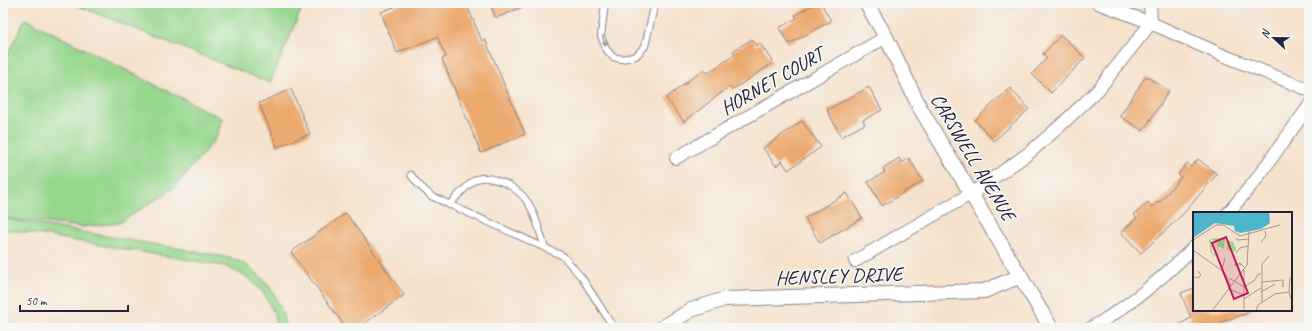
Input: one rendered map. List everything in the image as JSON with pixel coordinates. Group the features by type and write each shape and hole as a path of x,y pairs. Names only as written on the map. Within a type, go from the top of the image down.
{"street":[{"name":"CARSWELL AVENUE","path":"866,3 886,38 920,108 972,193 1050,328"},
{"path":"1098,3 1151,23 1220,54 1309,90"},
{"path":"855,261 972,193 1029,153 1060,126 1098,90 1151,23 1150,3"},
{"name":"HORNET COURT","path":"676,158 886,38"},
{"path":"1229,212 1255,181 1309,106"},
{"path":"1091,328 1150,287 1193,248"},
{"name":"HENSLEY DRIVE","path":"662,328 691,310 725,299 984,291 1021,276"}],"lane":[{"path":"605,3 601,36 606,49 613,57 622,59 636,56 645,46 656,3"},
{"path":"411,175 431,196 563,256 582,278 614,328"},
{"path":"449,205 476,179 487,178 507,184 524,196 533,211 545,248"}],"green space":[{"path":"71,3 304,3 270,83"},
{"path":"25,19 223,119 216,138 174,188 119,223 83,227 3,218 3,63"},
{"path":"6,219 211,254 236,260 254,271 270,287 280,307 285,328 276,328 274,313 263,292 246,276 224,266 18,231 3,230 3,220"}],"building":[{"path":"404,3 466,3 482,41 485,39 525,134 481,153 442,59 446,57 437,37 397,53 381,12"},
{"path":"490,3 532,3 496,18"},
{"path":"816,3 821,3 831,21 789,44 779,28 797,18 795,15"},
{"path":"1061,35 1085,58 1051,93 1032,74 1047,58 1043,54"},
{"path":"752,39 756,46 760,43 773,63 732,90 730,86 684,122 666,98 704,69 707,73 735,55 733,51"},
{"path":"1146,76 1169,91 1143,131 1120,116"},
{"path":"869,87 882,110 863,120 865,124 841,137 827,110"},
{"path":"1010,88 1029,109 994,141 975,120"},
{"path":"291,89 310,134 277,147 259,103"},
{"path":"802,121 821,147 788,170 782,161 776,166 763,148"},
{"path":"899,158 902,163 909,158 923,181 882,206 868,182 885,172 883,168"},
{"path":"1198,159 1217,174 1183,214 1141,253 1121,232 1137,218 1134,215 1148,202 1152,207 1159,201 1160,202 1181,177 1178,174 1187,163 1191,167"},
{"path":"847,193 862,218 820,243 805,218"},
{"path":"346,213 404,295 358,328 346,328 291,252"},
{"path":"1193,288 1193,311 1250,312 1221,322 1223,328 1173,328 1191,318 1181,293"}]}
